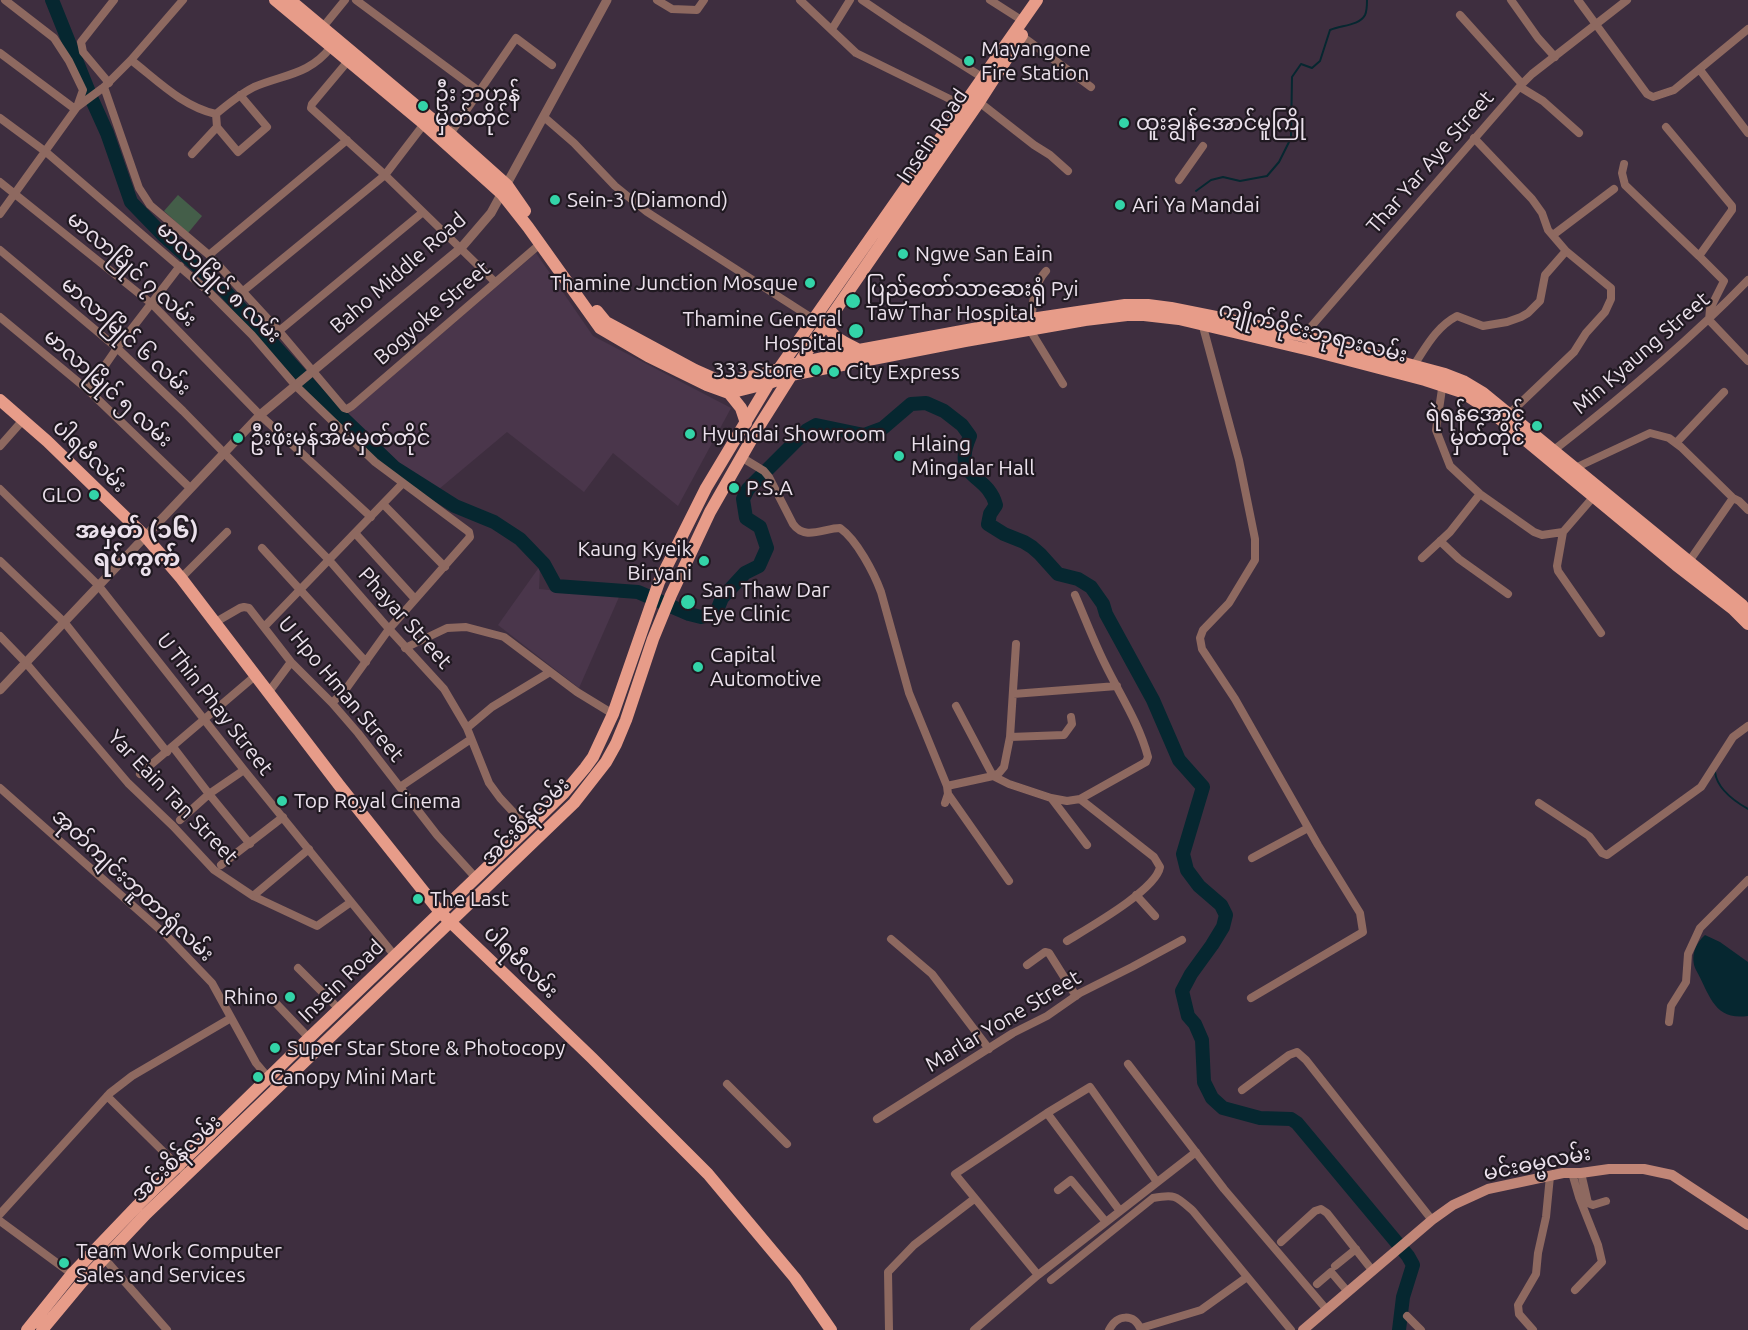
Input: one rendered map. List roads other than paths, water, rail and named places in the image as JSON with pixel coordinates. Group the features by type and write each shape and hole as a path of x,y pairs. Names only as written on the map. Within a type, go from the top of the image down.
{"main road":[{"path":"275,0 335,46 504,189 600,328 648,356 707,385 729,393 741,408 746,423"},
{"path":"290,0 323,27 348,61 424,124 450,134 504,189 606,322 722,382 786,371 821,321"},
{"path":"1018,34 1023,21 1037,1"},
{"path":"799,363 848,272 964,106 987,80 1037,1"},
{"name":"Insein Road","path":"821,321 849,292 980,102 987,80"},
{"name":"ကျိုက်ဝိုင်းဘုရားလမ်း","path":"786,371 799,363 859,350 1031,324 1127,315 1179,320 1201,319 1414,366 1444,380 1550,454 1686,566 1748,624"},
{"path":"821,321 832,334 859,350"},
{"name":"ကျိုက်ဝိုင်းဘုရားလမ်း","path":"786,371 1031,324"},
{"name":"ကျိုက်ဝိုင်းဘုရားလမ်း","path":"1302,342 1425,380 1463,381 1483,393 1509,414 1550,454 1575,468 1597,493"},
{"name":"အင်းစိန်လမ်း","path":"440,912 564,793 593,757 613,714 649,607 706,488 769,383 786,371"},
{"name":"အင်းစိန်လမ်း","path":"182,1170 277,1088 574,803 606,762 616,744 663,612 710,512 786,371"},
{"path":"729,393 769,383"},
{"name":"ပါရမီလမ်း","path":"0,400 48,441 145,536 181,578 440,912 708,1174 795,1278 831,1330"},
{"name":"ကျိုက်ဝိုင်းဘုရားလမ်း","path":"1686,566 1746,607"},
{"path":"620,691 634,696"},
{"name":"Insein Road","path":"268,1078 440,912"},
{"name":"အင်းစိန်လမ်း","path":"27,1330 268,1078"},
{"name":"မင်းဓမ္မလမ်း","path":"1372,1270 1453,1205 1488,1189 1563,1173 1644,1169 1672,1175 1748,1225"},
{"name":"အင်းစိန်လမ်း","path":"42,1330 72,1274 99,1254"},
{"path":"1303,1330 1372,1270"}],"street":[{"path":"0,214 76,108 82,90 69,61 54,38 5,0"},
{"path":"114,0 81,42 83,52 103,88 139,188 150,206 209,255 279,331 311,372"},
{"path":"76,108 103,88 131,60 182,0"},
{"path":"323,27 345,0"},
{"path":"356,0 480,92"},
{"name":"Baho Middle Road","path":"0,689 260,415 461,248 491,213 607,0"},
{"path":"657,0 672,9 697,10 704,0"},
{"path":"800,0 856,53 964,106"},
{"path":"832,29 850,0"},
{"path":"862,0 987,80"},
{"path":"990,0 1023,21"},
{"path":"1511,0 1538,38 1555,57"},
{"path":"1578,0 1647,94 1653,97 1674,90 1748,29"},
{"name":"Thar Yar Aye Street","path":"1302,342 1474,138 1532,74 1627,0"},
{"path":"1460,15 1521,86 1543,101 1579,133"},
{"path":"1018,34 1091,87"},
{"path":"450,134 516,38 552,65"},
{"path":"216,114 240,95 255,87 306,69 335,46"},
{"path":"0,53 76,108"},
{"path":"131,60 195,108 216,114"},
{"path":"348,61 311,108 385,175 495,282"},
{"path":"1700,70 1748,133"},
{"path":"216,114 217,127 238,152 267,126 240,95"},
{"path":"980,102 1068,171"},
{"path":"544,117 574,143 615,186 647,212 821,321"},
{"name":"မာလာမြိုင် ၈ လမ်း","path":"0,118 46,152 180,266 252,335 375,462 471,534 445,567"},
{"path":"242,292 385,175 424,124"},
{"path":"192,154 217,127"},
{"path":"1666,128 1732,206 1732,210 1699,256"},
{"path":"1474,138 1532,199 1542,213 1548,230 1566,251 1611,288 1611,300 1605,312 1586,333 1574,352 1509,414"},
{"path":"209,255 347,140"},
{"path":"1179,180 1203,146"},
{"path":"1624,164 1622,173 1625,185 1724,281 1710,309 1709,320 1748,361"},
{"name":"မာလာမြိုင် ၇ လမ်း","path":"0,182 152,304 260,415 370,517"},
{"path":"1552,235 1614,189"},
{"path":"279,331 423,212"},
{"name":"Bogyoke Street","path":"311,372 347,409 540,244"},
{"name":"မာလာမြိုင် ၆ လမ်း","path":"0,250 117,348 224,453"},
{"path":"1414,366 1436,332 1457,316 1483,326 1517,320 1528,313 1540,301 1545,275 1566,251"},
{"path":"88,390 180,266"},
{"path":"1046,271 1039,279 1032,305 1031,324 1063,384"},
{"name":"Min Kyaung Street","path":"1550,454 1614,404 1709,320 1748,280"},
{"name":"မာလာမြိုင် ၅ လမ်း","path":"0,317 88,390 190,488"},
{"path":"1201,319 1239,460 1255,539 1255,560 1229,603 1203,630 1200,638 1202,649 1235,699 1308,828 1360,913 1363,932 1251,998"},
{"path":"1444,380 1436,430 1450,466 1480,494 1534,532 1542,535 1563,532"},
{"path":"1676,443 1724,392"},
{"path":"0,446 23,420"},
{"path":"1575,468 1650,433 1669,438 1676,443 1748,510"},
{"name":"Phayar Street","path":"224,453 329,560 405,648 444,689 467,728 489,783 528,828"},
{"path":"741,457 764,471 769,477 799,531 806,533 840,528 854,543 876,580 909,693 947,795 1009,881"},
{"path":"265,626 403,483"},
{"name":"U Thin Phay Street","path":"0,489 98,585 395,956"},
{"path":"1597,493 1563,532 1557,566 1558,571 1601,633"},
{"path":"1422,558 1457,524 1480,494"},
{"path":"1686,566 1733,498"},
{"path":"332,703 346,689 389,629 445,567 383,504"},
{"path":"181,578 227,532"},
{"path":"355,533 415,599"},
{"path":"1440,541 1459,559 1508,594"},
{"path":"262,548 366,662"},
{"path":"0,561 65,622 250,844"},
{"path":"956,706 993,776 1009,784 1051,798 1067,801 1080,799 1146,762 1148,757 1143,739 1129,707 1104,663 1076,595"},
{"name":"U Hpo Hman Street","path":"214,623 240,608 247,607 265,626 291,662 332,703 437,835 476,878"},
{"path":"405,648 447,628 466,627 504,638 577,693 613,714"},
{"name":"Yar Eain Tan Street","path":"0,636 26,663 128,783 214,870 253,896 317,926 351,902"},
{"path":"947,795 993,776 1004,767 1010,737 1016,644"},
{"path":"268,693 291,662"},
{"path":"467,728 492,707 550,672"},
{"path":"140,774 255,676"},
{"path":"1013,694 1117,686"},
{"path":"1010,737 1064,735 1072,724 1071,717"},
{"path":"1539,803 1590,836 1602,853 1607,855 1701,787 1733,737 1748,726"},
{"path":"400,787 471,740"},
{"path":"180,820 209,794 244,770"},
{"name":"အုတ်ကျင်းဘူတာရုံလမ်း","path":"0,788 166,935 212,982 255,1063 277,1088"},
{"path":"1051,798 1087,845"},
{"path":"1067,940 1127,903 1156,878 1160,867 1158,861 1080,799"},
{"path":"221,865 283,817"},
{"path":"1252,858 1308,828"},
{"path":"253,896 309,849"},
{"path":"1669,1022 1671,1006 1686,982 1688,954 1700,928 1748,880"},
{"path":"1136,895 1155,916"},
{"path":"891,939 932,974 989,1049"},
{"name":"Marlar Yone Street","path":"877,1119 1076,996 1182,940"},
{"path":"1027,965 1045,952 1049,953 1076,996"},
{"path":"298,969 339,1009"},
{"path":"270,997 309,1038"},
{"path":"0,1214 107,1096 132,1076 231,1018"},
{"path":"1242,1090 1289,1055 1298,1052 1432,1220"},
{"path":"1128,1064 1224,1189 1327,1310"},
{"path":"728,1084 787,1144"},
{"path":"1038,1275 955,1174 1090,1087 1157,1182"},
{"path":"107,1096 182,1170"},
{"path":"1047,1113 1120,1211"},
{"path":"974,1330 1038,1275 1196,1152"},
{"path":"1576,1173 1588,1203 1593,1205 1606,1201"},
{"path":"1575,1290 1602,1262 1598,1245 1579,1197 1576,1173"},
{"path":"1533,1330 1519,1314 1518,1305 1536,1274 1546,1217 1550,1176"},
{"path":"1058,1190 1071,1180 1106,1222"},
{"path":"1051,1280 1153,1198 1178,1197 1193,1211 1291,1330"},
{"path":"889,1330 888,1272 914,1245 974,1198"},
{"path":"1281,1242 1321,1209 1327,1213 1372,1270"},
{"path":"0,1221 72,1274"},
{"path":"1335,1266 1356,1250"},
{"path":"99,1254 167,1330"},
{"path":"1317,1284 1332,1272 1348,1292"},
{"path":"1109,1330 1113,1323 1121,1318 1130,1318 1137,1322 1141,1329 1201,1310 1247,1276"},
{"path":"1407,1316 1420,1330"},
{"path":"1518,1330 1526,1322"}],"water":[{"path":"1705,935 1720,942 1748,962 1748,1016 1737,1016 1720,1010 1710,997 1693,960 1696,947"}],"waterway":[{"path":"52,0 107,133 131,202 162,234 225,291 318,394 395,468 455,506 494,522 520,539 544,564 556,586 638,592 689,614 701,617 716,613 722,598 745,573 759,566 767,548 760,527 746,518 743,499 748,489 807,430 816,425 864,435 883,428 911,404 926,403 944,411 962,425 970,436 965,450 965,461 972,475 992,494 996,505 990,514 988,524 1032,547 1058,574 1078,579 1091,587 1103,604 1106,614 1153,700 1179,760 1203,787 1183,854 1187,870 1199,886 1221,905 1226,915 1223,927 1182,991 1188,1016 1195,1024 1202,1040 1204,1082 1212,1098 1223,1108 1260,1118 1291,1119 1297,1123 1408,1256 1413,1265 1403,1297 1399,1330"},
{"path":"1196,191 1211,180 1223,177 1240,181 1267,176 1279,162 1291,138 1292,77 1301,64 1312,68 1320,61 1330,30 1362,19 1366,12 1367,0"},
{"path":"1715,772 1723,789 1748,809"}],"place":[{"name":"Mayangone Fire Station","path":"969,61"},
{"name":"ဦး ဘဟန် မှတ်တိုင်","path":"423,106"},
{"name":"ထူးချွန်အောင်မူကြို","path":"1124,123"},
{"name":"Sein-3 (Diamond)","path":"555,200"},
{"name":"Ari Ya Mandai","path":"1120,205"},
{"name":"Ngwe San Eain","path":"903,254"},
{"name":"Thamine Junction Mosque","path":"810,283"},
{"name":"ပြည်တော်သာဆေးရုံ Pyi Taw Thar Hospital","path":"853,301"},
{"name":"Thamine General Hospital","path":"856,331"},
{"name":"333 Store","path":"816,370"},
{"name":"City Express","path":"834,372"},
{"name":"ရဲရန်အောင် မှတ်တိုင်","path":"1537,426"},
{"name":"Hyundai Showroom","path":"690,434"},
{"name":"ဦးဖိုးမှန်အိမ်မှတ်တိုင်","path":"238,438"},
{"name":"Hlaing Mingalar Hall","path":"899,456"},
{"name":"P.S.A","path":"734,488"},
{"name":"GLO","path":"94,495"},
{"name":"Kaung Kyeik Biryani","path":"704,561"},
{"name":"San Thaw Dar Eye Clinic","path":"688,602"},
{"name":"Capital Automotive","path":"698,667"},
{"name":"Top Royal Cinema","path":"282,801"},
{"name":"The Last","path":"418,899"},
{"name":"Rhino","path":"290,997"},
{"name":"Super Star Store & Photocopy","path":"275,1048"},
{"name":"Canopy Mini Mart","path":"258,1077"},
{"name":"Team Work Computer Sales and Services","path":"64,1263"}],"district":[{"name":"အမှတ် (၁၆) ရပ်ကွက်","path":"137,544"}]}
